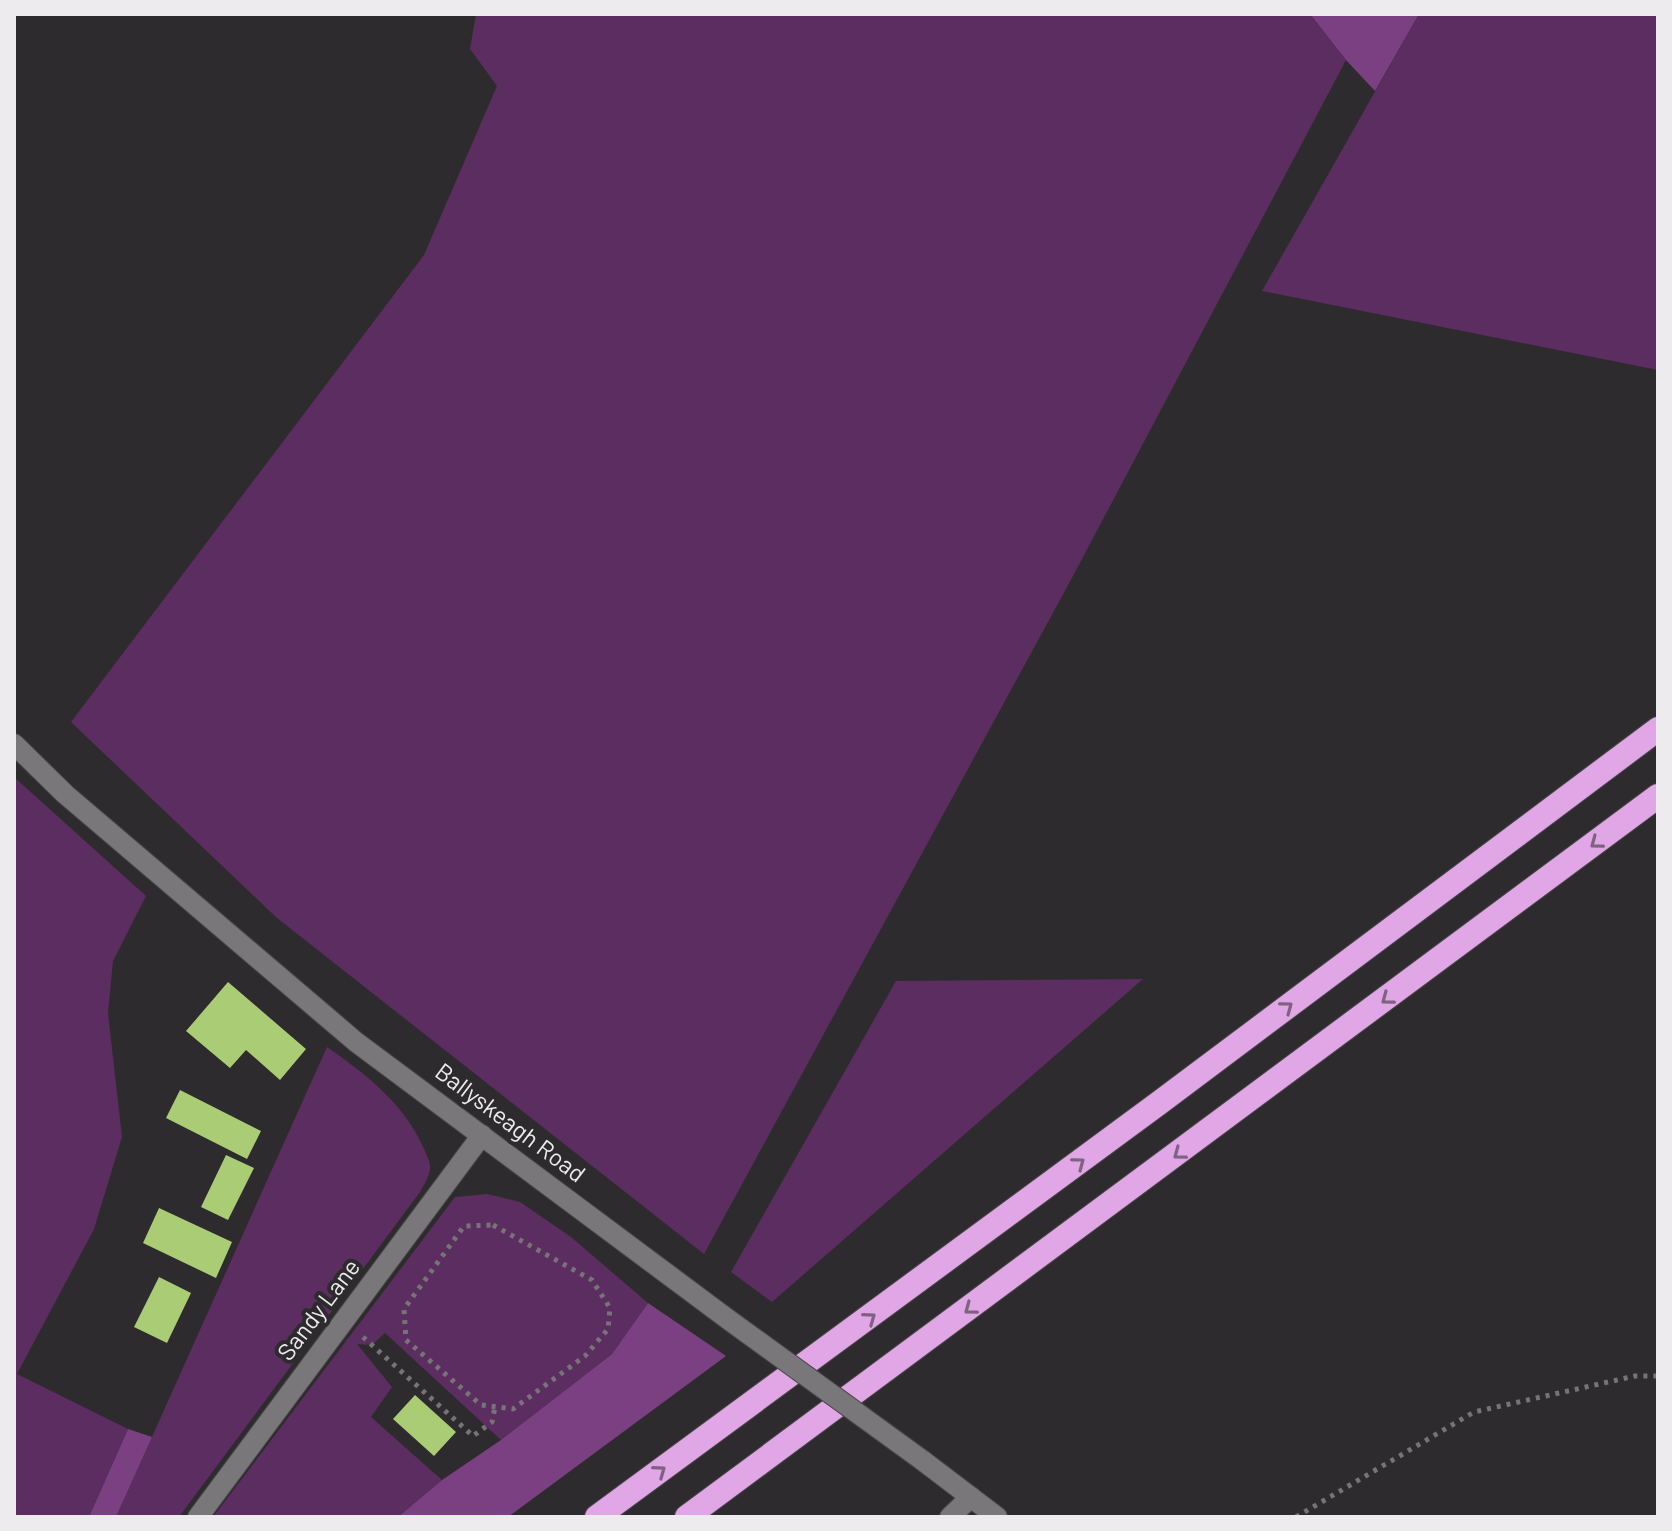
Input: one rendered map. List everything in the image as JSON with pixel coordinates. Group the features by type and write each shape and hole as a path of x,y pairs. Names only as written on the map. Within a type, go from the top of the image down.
{"highway":[{"path":"597,1517 1146,1113 1658,729"},
{"path":"687,1517 1658,796"}],"main road":[{"name":"Ballyskeagh Road","path":"14,744 77,804 356,1042 997,1517"},
{"name":"Sandy Lane","path":"198,1517 482,1135"},
{"path":"950,1517 971,1497"}],"path":[{"path":"493,1225 555,1259 592,1280 610,1308 608,1329 585,1356 513,1409 495,1407 481,1405 406,1340 404,1309 464,1226 493,1225"},
{"path":"344,1320 473,1436 492,1422 495,1407"},
{"path":"1296,1517 1474,1412 1635,1376 1658,1376"}],"shaded area":[{"path":"476,14 1310,14 1346,60 1073,576 704,1254 277,918 71,722 424,255 497,86 470,49"},
{"path":"1310,14 1419,14 1375,91"},
{"path":"1419,14 1658,14 1658,370 1262,291"},
{"path":"14,777 146,896 113,961 108,1013 122,1137 94,1229 17,1374 128,1429 89,1517 14,1517"},
{"path":"1143,979 772,1302 731,1272 896,981"},
{"path":"327,1047 384,1092 407,1119 429,1160 427,1178 420,1192 179,1517 116,1517"},
{"path":"487,1194 520,1202 571,1237 648,1303 612,1354 501,1440 385,1333 372,1345 357,1344 392,1387 371,1417 442,1480 398,1517 213,1517 455,1197"},
{"path":"648,1303 726,1356 508,1517 398,1517 442,1480 501,1440 612,1354"},
{"path":"128,1429 152,1437 116,1517 89,1517"}],"building":[{"path":"228,982 306,1049 280,1080 246,1050 230,1068 186,1031"},
{"path":"180,1090 261,1131 247,1159 166,1118"},
{"path":"226,1155 254,1168 228,1220 201,1207"},
{"path":"159,1208 232,1242 216,1278 143,1243"},
{"path":"159,1277 191,1293 167,1343 134,1327"},
{"path":"415,1395 456,1432 434,1456 393,1419"}]}
